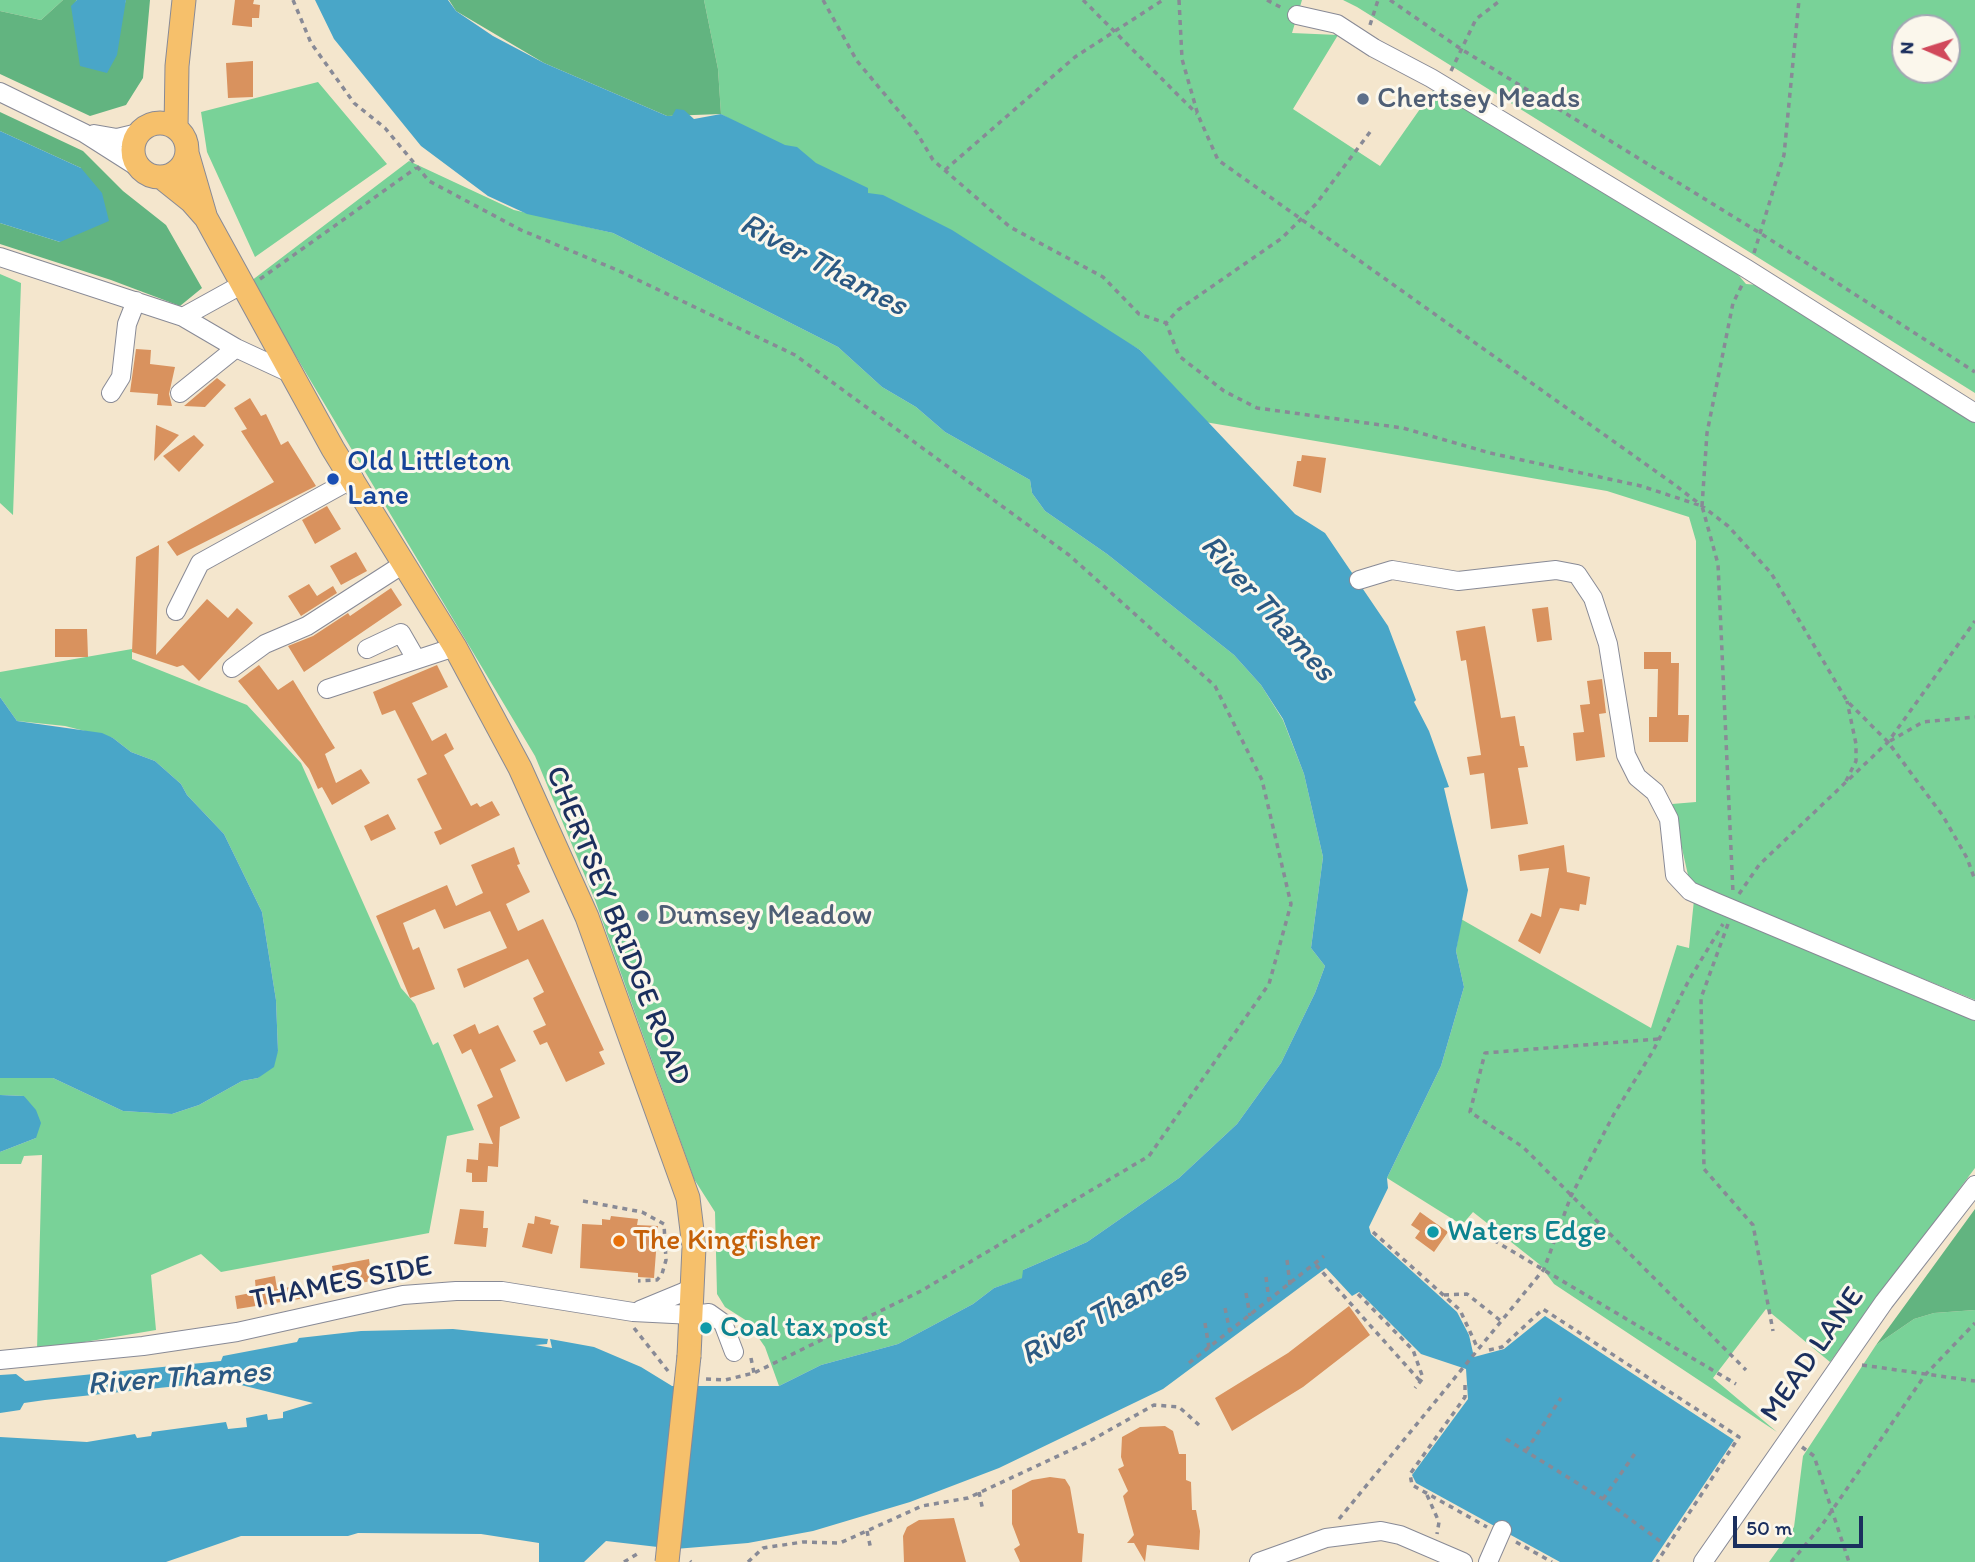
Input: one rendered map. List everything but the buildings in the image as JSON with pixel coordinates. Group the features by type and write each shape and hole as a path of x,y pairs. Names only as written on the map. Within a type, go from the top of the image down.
{"main road":[{"path":"157,128 183,135 187,153 175,172 161,177 152,176 139,168 132,151 157,128 168,99 177,66 184,0"},
{"name":"CHERTSEY BRIDGE ROAD","path":"187,153 206,218 241,285 333,449 354,478 455,647 520,768 587,918 688,1198 694,1247 693,1315 667,1562"},
{"name":"CHERTSEY BRIDGE ROAD","path":"161,177 191,201 206,218"}],"street":[{"path":"1297,15 1336,24 1442,84 1747,270 1975,414"},
{"path":"0,92 84,133 139,168"},
{"path":"84,133 117,138 157,128"},
{"path":"0,257 183,317 236,348 292,374"},
{"path":"183,317 241,285"},
{"path":"111,393 121,377 127,324 136,301"},
{"path":"180,393 226,360 236,348"},
{"path":"176,611 200,563 354,478"},
{"path":"233,668 265,644 307,626 405,563"},
{"path":"1359,580 1392,570 1458,580 1556,570 1577,574 1593,598 1608,644 1626,755 1637,777 1655,792 1669,819 1675,875 1690,891 1731,910 1975,1011"},
{"path":"367,649 401,633 416,659"},
{"path":"327,689 455,647"},
{"name":"MEAD LANE","path":"1703,1562 1884,1302 1975,1185"},
{"path":"633,1319 685,1291 694,1281"},
{"name":"THAMES SIDE","path":"0,1360 143,1346 237,1332 403,1295 456,1291 502,1292 633,1319 709,1313 717,1317 729,1332 734,1352"},
{"path":"1259,1562 1326,1538 1381,1531 1463,1562"},
{"path":"1488,1562 1501,1532"}],"path":[{"path":"293,0 311,43 354,103 384,128 429,181 521,230 617,270 795,355 1069,555 1215,686 1262,780 1291,904 1269,984 1149,1156 921,1291 754,1373 725,1380 701,1378"},
{"path":"823,0 857,61 917,133 933,160 1010,227 1103,277 1139,314 1166,323 1180,356 1224,391 1257,408 1403,428 1490,453 1641,486 1702,506"},
{"path":"1083,0 1198,116"},
{"path":"945,170 1075,57 1163,0"},
{"path":"1179,0 1182,59 1198,116 1218,160 1728,526 1771,573 1847,701 1888,742 1943,816 1967,858 1975,880"},
{"path":"1362,40 1366,37 1378,0"},
{"path":"1390,0 1461,49 1760,233 1975,372"},
{"path":"1442,84 1444,87 1476,19 1501,0"},
{"path":"1166,323 1178,310 1254,260 1300,220 1339,175 1370,132"},
{"path":"267,275 417,167"},
{"path":"1702,506 1718,564 1734,901 1759,865 1888,742 1975,621"},
{"path":"1843,786 1856,761 1856,744 1847,701"},
{"path":"1888,742 1923,722 1975,717"},
{"path":"1326,1538 1544,1269 1571,1196 1614,1114 1731,910"},
{"path":"1731,910 1722,948 1701,999 1704,1169 1753,1225 1773,1331"},
{"path":"1659,1039 1485,1053 1470,1112 1522,1147 1746,1370"},
{"path":"583,1201 642,1212 664,1224 664,1260 657,1280 638,1281"},
{"path":"1468,1225 1736,1384"},
{"path":"1373,1232 1460,1310 1477,1350"},
{"path":"1189,1363 1324,1256"},
{"path":"1287,1260 1290,1285"},
{"path":"1316,1265 1420,1381"},
{"path":"1266,1277 1269,1301"},
{"path":"1246,1293 1250,1316"},
{"path":"1358,1294 1413,1350 1421,1368 1420,1381 1415,1388"},
{"path":"1444,1295 1467,1294 1501,1321"},
{"path":"1225,1308 1230,1332"},
{"path":"1489,1350 1502,1347 1543,1309 1739,1437 1657,1562"},
{"path":"633,1319 672,1376"},
{"path":"1205,1323 1209,1348"},
{"path":"1791,1562 1822,1525 1830,1509 1925,1375 1975,1323"},
{"path":"1843,1361 1975,1381"},
{"path":"1465,1385 1465,1397 1410,1474 1412,1485 1552,1562"},
{"path":"1526,1451 1561,1398"},
{"path":"748,1562 762,1548 803,1542 840,1543 922,1506 968,1498 1088,1442 1154,1405 1179,1407 1199,1425"},
{"path":"1789,1437 1814,1456 1849,1562"},
{"path":"1506,1439 1603,1499 1664,1544"},
{"path":"1603,1499 1636,1452"},
{"path":"979,1492 983,1511"},
{"path":"1427,1493 1439,1522 1434,1550"},
{"path":"867,1531 872,1550"},
{"path":"624,1562 637,1554"}],"green space":[{"path":"0,0 63,0 41,20 0,11"},
{"path":"63,0 77,0 72,7 124,6 126,0 150,0 143,78 126,105 90,116 0,74 0,11 41,20"},
{"path":"449,0 704,0 718,69 721,114 667,116 544,63 456,11"},
{"path":"704,0 1302,0 1292,33 1338,35 1293,109 1380,166 1434,89 1735,271 1746,284 1758,285 1975,421 1975,1000 1690,884 1672,804 1696,802 1696,541 1689,517 1607,491 1205,422 1140,350 721,114 718,69"},
{"path":"1343,0 1975,0 1975,393 1357,7"},
{"path":"318,82 387,164 255,257 207,152 201,112"},
{"path":"0,112 83,151 123,191 166,225 202,288 180,306 111,280 0,244 0,223 60,242 81,168 0,131"},
{"path":"409,161 514,210 613,233 838,347 882,387 916,407 945,432 1030,480 1032,493 1045,511 1107,554 1234,655 1261,685 1283,720 1304,774 1323,857 1311,948 1325,966 1281,1063 1237,1124 1179,1178 1087,1242 1023,1270 1023,1278 994,1288 973,1304 898,1344 821,1365 779,1386 765,1347 747,1321 725,1307 717,1294 715,1212 694,1179 595,900 535,756 251,281"},
{"path":"0,274 21,283 13,515 0,503"},
{"path":"132,649 132,659 247,705 301,763 401,988 415,1004 433,1045 438,1042 474,1130 447,1136 429,1233 221,1272 201,1254 151,1275 156,1330 37,1350 42,1155 24,1156 21,1164 0,1164 0,1152 36,1138 24,1096 0,1095 0,1078 53,1078 123,1111 172,1114 199,1105 242,1081 258,1078 278,1051 276,1000 262,912 224,834 187,795 181,784 155,761 131,752 113,738 65,726 17,721 0,697 0,672"},
{"path":"1694,900 1975,1021 1975,1168 1830,1362 1766,1309 1713,1378 1777,1432 1554,1284 1539,1264 1473,1212 1462,1225 1387,1178 1441,1066 1464,987 1456,951 1461,919 1651,1028 1677,945 1689,948"},
{"path":"1975,1209 1975,1310 1934,1313 1914,1319 1876,1345"},
{"path":"1975,1310 1975,1562 1769,1562 1794,1527 1803,1456 1876,1345 1914,1319 1934,1313"}],"water":[{"path":"77,0 126,0 117,55 107,73 80,66 71,6"},
{"name":"River Thames","path":"315,0 448,0 456,11 493,36 544,63 667,116 672,116 676,109 684,110 694,119 721,114 785,145 797,147 816,163 868,188 868,193 883,195 952,230 1140,350 1295,514 1325,533 1388,626 1416,700 1414,702 1429,731 1449,787 1444,788 1468,890 1456,951 1464,987 1441,1066 1387,1178 1388,1188 1369,1227 1371,1234 1457,1312 1469,1335 1474,1357 1504,1349 1545,1316 1734,1440 1652,1562 1560,1562 1416,1483 1412,1475 1468,1399 1466,1369 1421,1354 1359,1292 1352,1296 1326,1268 1163,1389 999,1468 910,1502 813,1531 748,1543 675,1549 606,1541 584,1562 539,1562 539,1543 481,1534 358,1533 348,1536 241,1536 166,1562 0,1562 0,1437 87,1442 135,1434 137,1438 151,1436 152,1432 226,1422 228,1429 247,1427 246,1418 267,1414 268,1420 283,1418 283,1412 313,1403 225,1381 45,1400 24,1403 20,1410 0,1413 0,1375 16,1374 25,1381 221,1361 223,1356 297,1342 299,1338 361,1331 453,1329 548,1339 547,1344 535,1345 552,1348 550,1339 594,1347 641,1367 672,1386 779,1386 821,1365 898,1344 973,1304 994,1288 1022,1278 1023,1270 1087,1242 1179,1178 1237,1124 1281,1063 1325,966 1311,948 1323,857 1304,774 1283,719 1261,685 1234,655 1107,554 1045,511 1032,493 1030,480 945,432 916,407 882,387 838,347 613,233 527,214 488,196 421,146 334,39"},
{"path":"0,131 81,168 102,193 109,221 60,242 0,223"},
{"path":"0,697 17,721 102,733 131,752 155,761 181,784 187,795 224,834 262,912 276,1000 278,1051 274,1067 258,1078 242,1081 199,1105 172,1114 123,1111 53,1078 0,1078"},
{"path":"0,1095 24,1096 36,1110 41,1123 36,1138 0,1152"}],"place":[{"name":"Chertsey Meads","path":"1363,99"},
{"name":"Old Littleton Lane","path":"333,479"},
{"name":"Dumsey Meadow","path":"643,916"},
{"name":"Waters Edge","path":"1433,1232"},
{"name":"The Kingfisher","path":"619,1241"},
{"name":"Coal tax post","path":"706,1328"}]}
